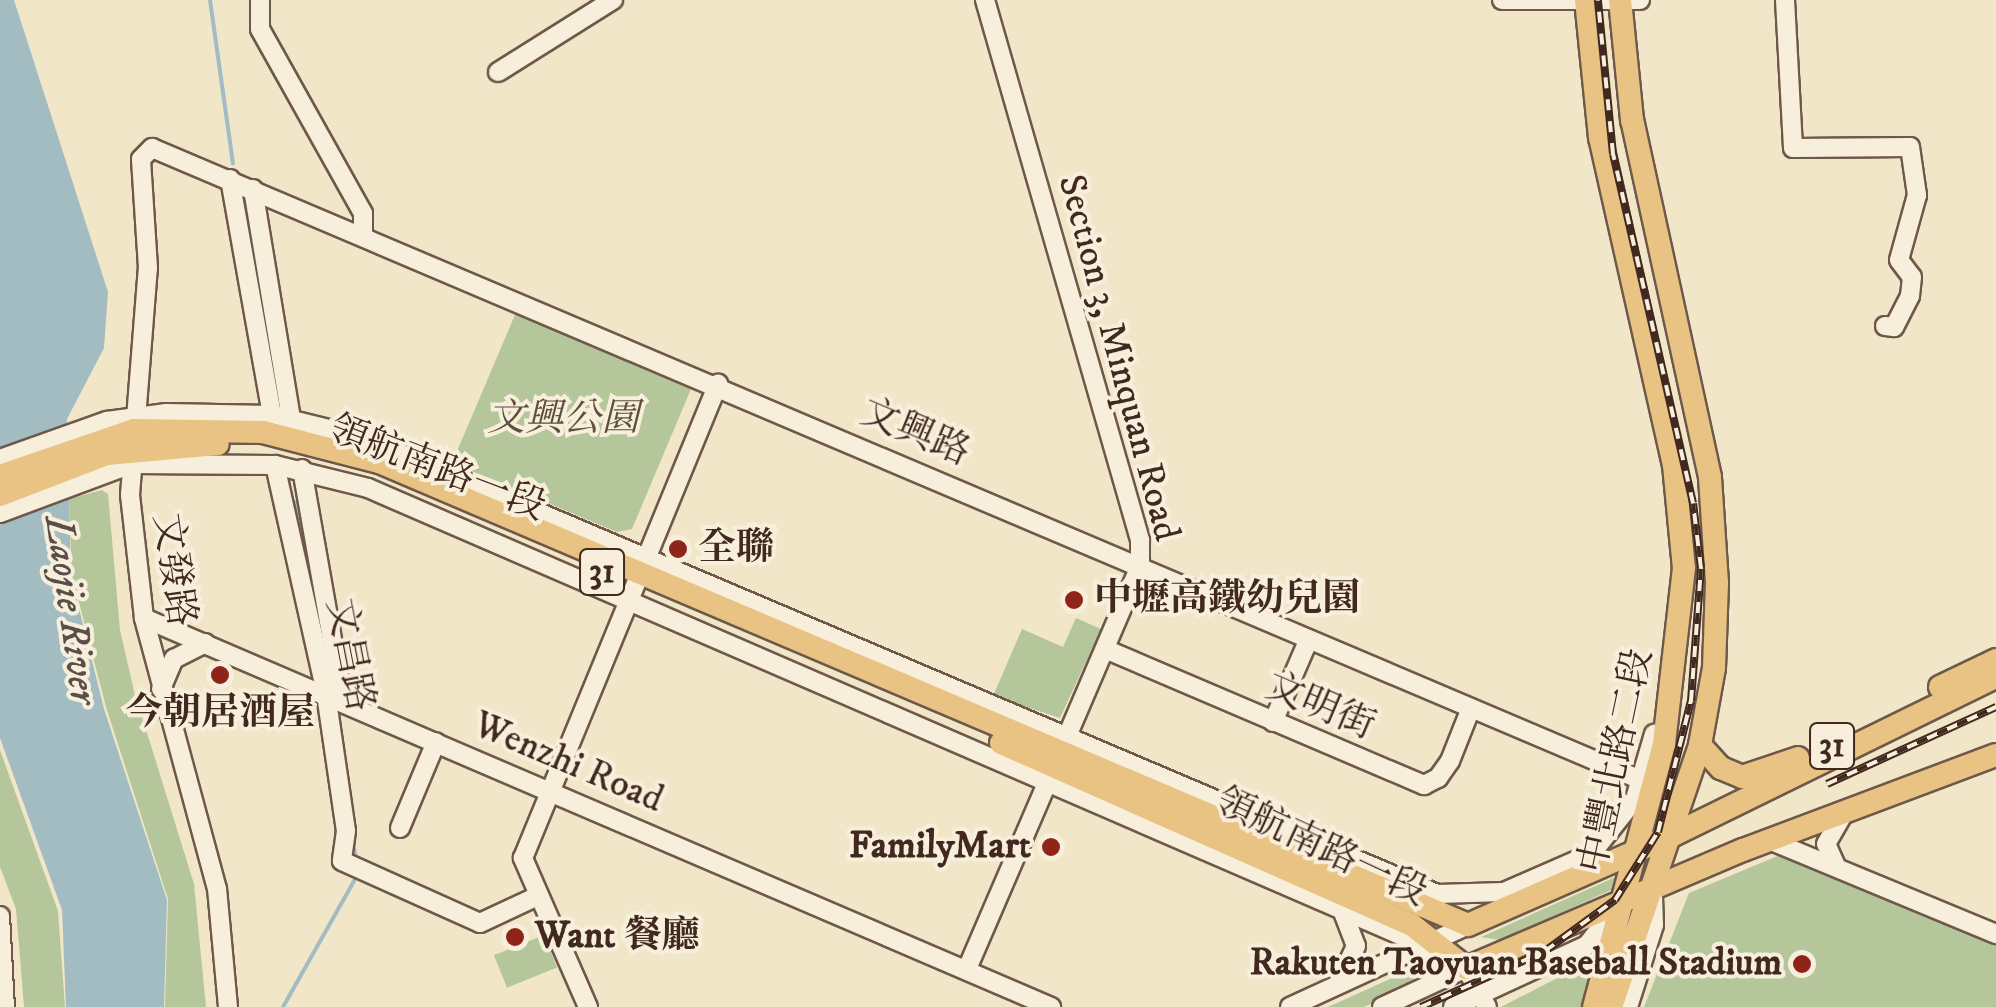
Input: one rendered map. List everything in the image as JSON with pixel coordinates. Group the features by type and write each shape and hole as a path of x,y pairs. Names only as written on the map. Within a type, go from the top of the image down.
{"main road":[{"name":"中豐北路二段","path":"1586,1 1600,136 1674,465 1682,551 1673,688 1624,899 1594,1007"},
{"name":"中豐北路二段","path":"1611,1007 1700,744 1716,635 1710,476 1635,138 1627,2"},
{"name":"領航南路一段","path":"107,446 133,440 214,444 316,458 376,476 640,580 1057,759 1413,902"},
{"name":"31","path":"0,476 107,446"},
{"name":"31","path":"0,495 107,446"},
{"name":"31","path":"1671,836 1798,758 1824,750 1996,660"},
{"name":"31","path":"1413,902 1468,926 1636,848 1671,836 1996,677"},
{"name":"31","path":"1466,968 1769,840 1996,738"},
{"path":"1700,744 1721,768 1742,777 1798,758"},
{"path":"1748,799 1824,750"},
{"name":"31","path":"1769,840 1842,816 1996,755"},
{"name":"領航南路一段","path":"1057,759 1412,925 1427,944 1466,968"}],"street":[{"path":"260,0 260,29 363,213 363,233"},
{"path":"498,72 613,0"},
{"name":"Section 3, Minquan Road","path":"967,969 1140,566 1140,540 985,0"},
{"path":"1502,0 1627,2"},
{"path":"1785,0 1792,148 1910,147 1917,195 1899,260 1912,277 1910,296 1894,326 1885,326"},
{"name":"文興路","path":"160,149 1642,781"},
{"name":"文發路","path":"160,149 145,151 141,159 148,268 133,440 144,618 160,689 218,890 228,1007"},
{"path":"230,179 281,416"},
{"path":"253,189 281,416"},
{"path":"588,1007 523,858 718,384"},
{"name":"領航南路一段","path":"107,446 281,416 386,446 640,580"},
{"name":"領航南路一段","path":"133,440 302,469 640,580"},
{"name":"31","path":"0,459 107,446"},
{"name":"31","path":"0,513 107,446"},
{"name":"文昌路","path":"274,465 335,698"},
{"name":"文昌路","path":"302,469 335,698 346,830 342,860 480,923 538,896"},
{"name":"Wenzhi Road","path":"144,618 1051,1007"},
{"path":"1273,722 1309,639"},
{"path":"160,689 174,659 205,643"},
{"name":"文明街","path":"1105,649 1424,784 1438,778 1450,761 1472,708"},
{"path":"1362,863 1436,894 1504,892 1591,854 1618,828 1642,781 1654,734"},
{"path":"400,828 436,742"},
{"name":"領航南路一段","path":"1057,759 1362,863"},
{"name":"領航南路一段","path":"1057,759 1342,909 1427,944"},
{"path":"1836,866 1826,844 1842,816"},
{"path":"1769,840 1996,934"},
{"name":"31","path":"1362,863 1413,902"},
{"path":"1628,1007 1654,925 1653,888"},
{"path":"1453,1007 1486,1000 1587,945 1624,899"},
{"path":"1336,986 1347,976 1356,946 1342,909"},
{"path":"0,916 5,1007"},
{"path":"1290,1007 1468,926"},
{"path":"1382,1007 1466,968 1486,1000"}],"green space":[{"name":"文興公園","path":"517,310 691,389 632,529 617,532 452,463"},
{"path":"102,490 108,494 120,630 134,691 194,884 206,1007 165,1007 168,899 106,707 72,575 69,499"},
{"path":"1076,618 1101,629 1060,718 993,696 1022,629 1063,647"},
{"path":"0,750 58,911 65,1007 24,1007 16,909 0,867"},
{"path":"1785,853 1996,938 1996,1007 1644,1007 1689,893"},
{"path":"1620,875 1620,886 1500,940 1481,937"},
{"path":"544,935 557,967 507,988 494,955"},
{"path":"1594,959 1581,1007 1501,1007"},
{"path":"1421,965 1430,977 1364,1007 1328,1007"}],"water":[{"name":"Laojie River","path":"0,0 14,0 108,292 104,348 67,419 71,576 104,709 167,900 164,1007 66,1007 62,910 0,738"}],"waterway":[{"path":"210,0 233,163"},
{"path":"246,208 266,332"},
{"path":"296,502 321,630"},
{"path":"353,841 356,861"},
{"path":"283,1007 354,881"}],"railway":[{"path":"1421,1007 1545,951 1615,900 1658,832 1691,701 1701,568 1693,503 1613,154 1598,0"},
{"path":"1827,784 1996,707"}],"place":[{"name":"全聯","path":"678,549"},
{"name":"中壢高鐵幼兒園","path":"1074,600"},
{"name":"今朝居酒屋","path":"220,675"},
{"name":"FamilyMart","path":"1051,847"},
{"name":"Want 餐廳","path":"515,937"},
{"name":"Rakuten Taoyuan Baseball Stadium","path":"1802,964"}]}
